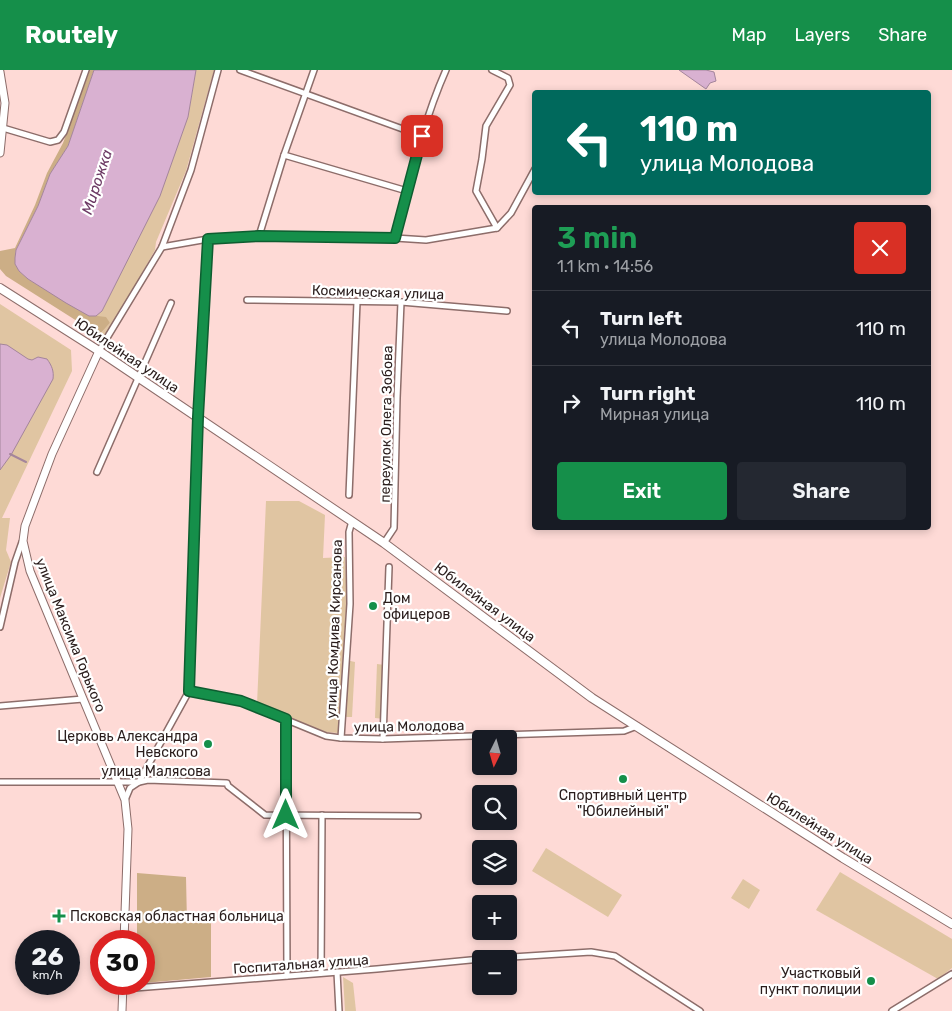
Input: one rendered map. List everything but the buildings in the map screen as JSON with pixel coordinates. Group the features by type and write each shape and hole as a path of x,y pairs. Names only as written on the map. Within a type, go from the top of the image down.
{"main road":[{"path":"0,72 5,103 0,153"},
{"path":"0,96 5,103"},
{"name":"Юбилейная улица","path":"0,286 384,543 592,698 843,858 952,924"},
{"path":"23,541 25,526 52,454 99,351"},
{"name":"улица Максима Горького","path":"23,541 30,571 125,800 128,829 124,930"},
{"path":"122,1011 123,995"}],"street":[{"path":"3,128 50,142 58,140 64,132 86,70"},
{"path":"99,351 162,247 190,170 218,70"},
{"path":"240,70 422,136"},
{"path":"259,236 284,155 314,70"},
{"path":"395,238 434,96 446,70"},
{"path":"492,70 508,78 510,85 486,126 476,191 497,228"},
{"path":"284,155 407,191"},
{"path":"162,247 208,239 259,236 426,240 497,228 511,213 532,174"},
{"path":"125,800 130,788 139,782 189,691 198,417 208,239"},
{"name":"Космическая улица","path":"247,300 401,302 507,311"},
{"path":"349,495 357,302"},
{"name":"переулок Олега Зобова","path":"384,543 394,528 396,398 401,302"},
{"path":"97,472 171,303"},
{"name":"улица Комдива Кирсанова","path":"341,738 350,604 350,532 352,521"},
{"path":"0,627 15,562 23,541"},
{"path":"383,739 389,567"},
{"name":"улица Молодова","path":"189,691 241,701 326,736 341,738 383,739 624,732 637,726"},
{"path":"0,706 83,699"},
{"path":"286,719 287,976"},
{"name":"улица Малясова","path":"0,782 139,782 148,780 227,783 228,786 265,816 418,816"},
{"path":"321,973 322,815"},
{"name":"Госпитальная улица","path":"517,957 591,952 615,956 700,1011"},
{"name":"Госпитальная улица","path":"155,984 287,976 472,960"},
{"path":"337,972 339,1011"},
{"path":"892,1011 952,974"}],"shaded area":[{"path":"90,70 94,70 68,146 50,174 38,206 16,250 15,264 19,271 28,279 89,315 106,317 110,323 99,335 6,276 0,269 0,251 15,248 35,205 47,173 63,143"},
{"path":"196,70 214,70 186,171 156,242 155,250 114,323 101,339 99,335 110,323 96,316 102,311 114,287 188,117"},
{"path":"0,304 71,350 72,371 2,518 10,518 6,550 11,562 0,598"},
{"path":"266,501 299,501 325,515 323,558 345,557 347,596 338,733 326,732 257,704"},
{"path":"346,660 355,662 352,717 342,717"},
{"path":"377,664 385,665 384,719 375,718"},
{"path":"546,848 622,895 608,917 532,871"},
{"path":"840,872 952,939 952,968 938,979 816,910"},
{"path":"137,873 186,877 187,923 211,923 211,977 155,982 155,930 137,930"},
{"path":"743,879 760,890 749,909 731,898"},
{"path":"343,977 353,983 356,1011 345,1011"}],"water":[{"name":"Мирожка","path":"94,70 196,70 188,117 160,196 102,311 96,316 89,316 28,279 19,271 15,264 15,258 16,250 38,206 50,174 68,146"},
{"path":"679,70 706,70 714,72 716,81 710,83 706,89"},
{"path":"0,344 7,345 28,359 32,360 38,357 47,359 52,369 53,379 11,455 0,470"}],"waterway":[{"path":"10,454 26,462"}],"place":[{"name":"Дом офицеров","path":"373,606"},
{"name":"Церковь Александра Невского","path":"208,744"},
{"name":"Спортивный центр \"Юбилейный\"","path":"623,779"},
{"name":"Псковская областная больница","path":"59,916"},
{"name":"Участковый пункт полиции","path":"871,981"}],"route":[{"path":"286,815 286,719 232,698 189,691 198,417 208,239 259,236 395,238 422,136"}]}
